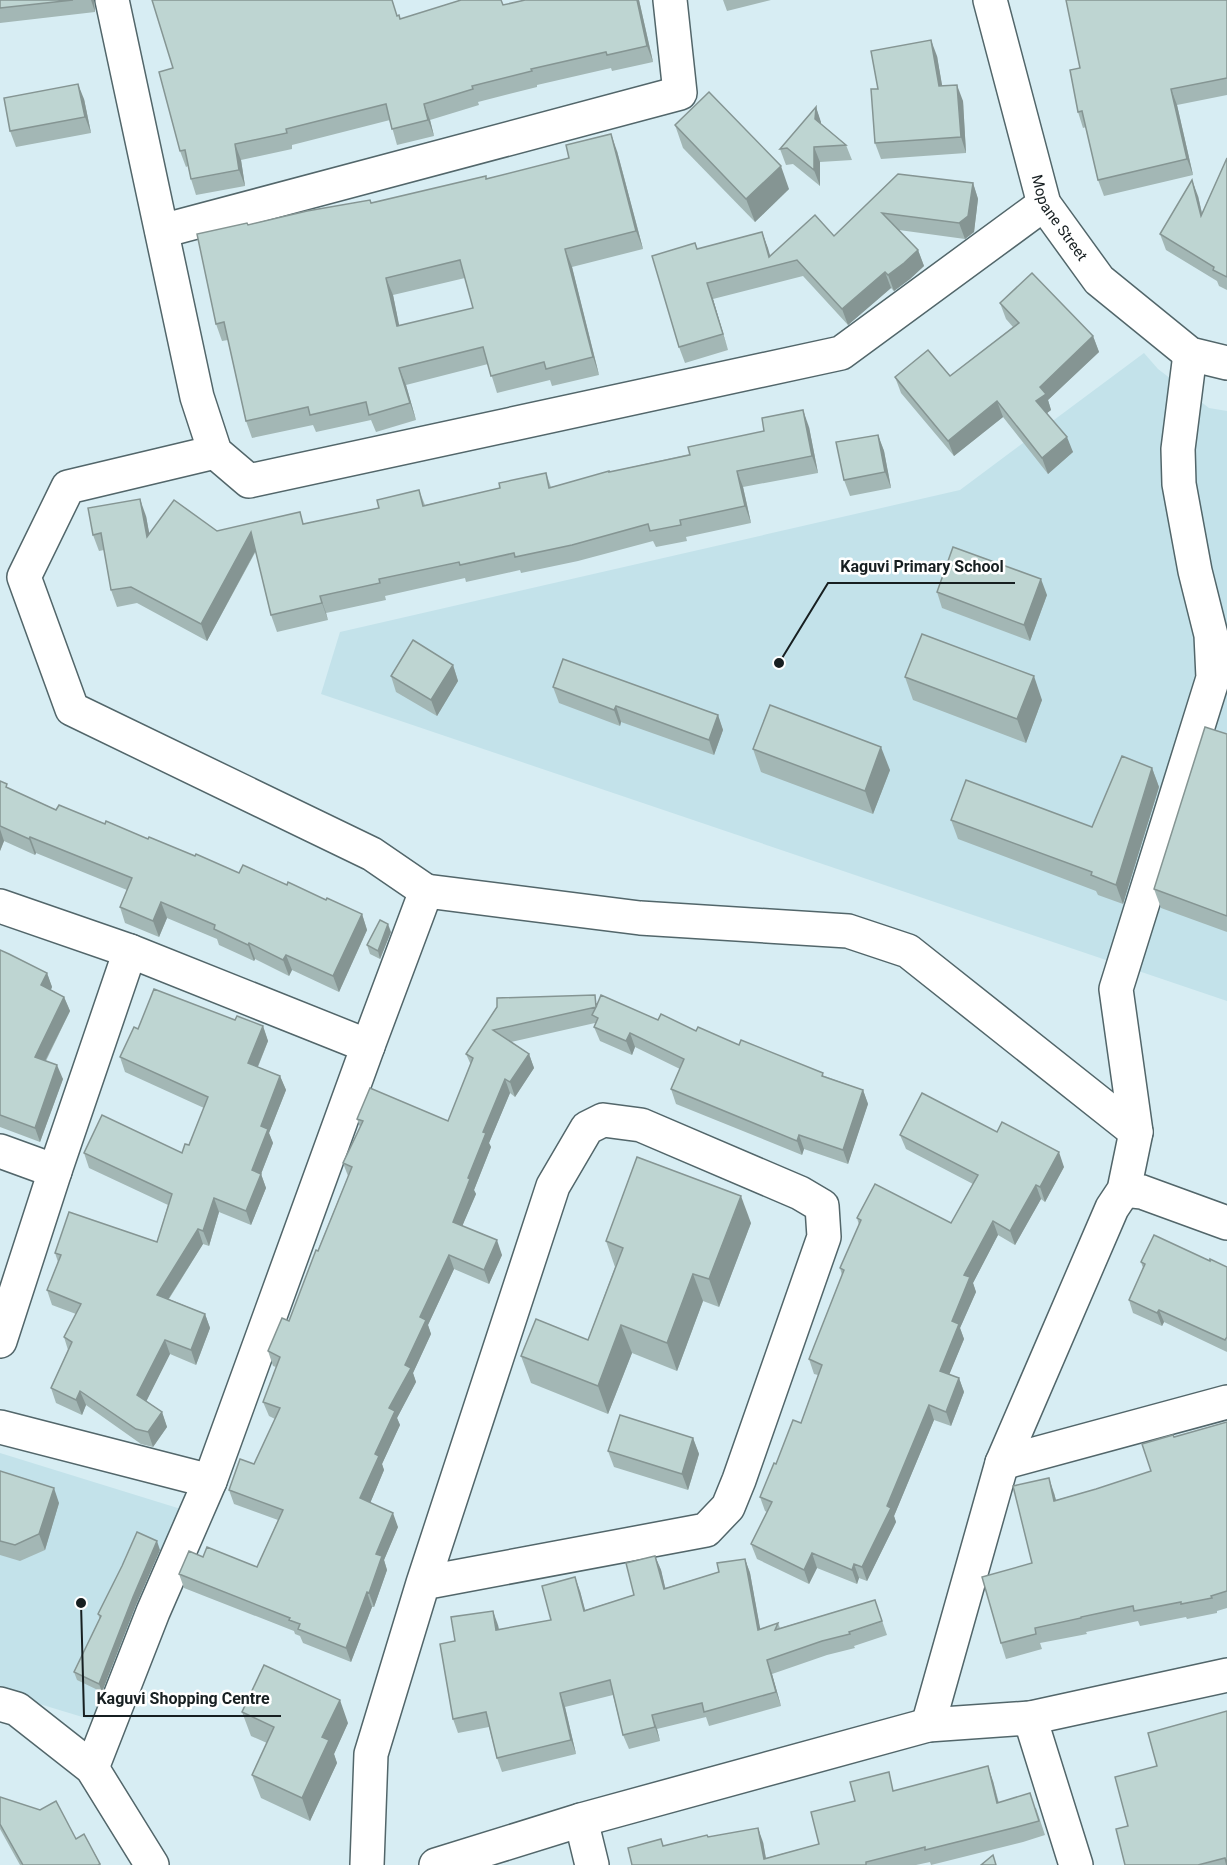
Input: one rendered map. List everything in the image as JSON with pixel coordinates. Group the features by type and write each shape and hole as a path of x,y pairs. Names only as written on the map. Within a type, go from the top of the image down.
{"street":[{"path":"112,0 197,397 215,452 249,481 840,353 1044,204"},
{"path":"162,231 680,93 670,0"},
{"name":"Mopane Street","path":"990,0 1044,204 1099,280 1190,354 1227,363"},
{"path":"928,1725 1002,1463 1112,1208 1124,1190 1136,1132 1116,989 1213,678 1211,635 1195,571 1179,484 1178,449 1190,354"},
{"path":"215,452 68,487 24,577 72,709 372,854 426,891 640,918 848,931 908,951 1136,1132"},
{"path":"92,1768 153,1612 210,1481 426,891"},
{"path":"0,906 130,951 368,1046"},
{"path":"0,1341 130,951"},
{"path":"367,1865 371,1754 423,1583 554,1185 587,1128 603,1120 641,1125 800,1194 822,1206 824,1237 739,1480 728,1507 706,1530 423,1583"},
{"path":"0,1150 55,1171"},
{"path":"1124,1190 1142,1192 1227,1223"},
{"path":"1002,1463 1227,1402"},
{"path":"0,1427 210,1481"},
{"path":"436,1865 581,1820 928,1725 1030,1718 1227,1675"},
{"path":"0,1704 17,1709 92,1768 152,1865"},
{"path":"1030,1718 1076,1865"},
{"path":"581,1820 592,1865"}],"shaded area":[{"path":"1144,353 1158,369 1209,408 1227,411 1227,1001 321,694 340,632 960,490"},
{"path":"0,1453 197,1514 112,1726 0,1692"}],"building":[{"path":"0,0 73,0 0,8"},
{"path":"152,0 392,0 400,19 461,0 501,0 503,5 525,0 637,0 647,46 607,55 606,52 531,69 532,71 472,86 473,89 424,104 428,120 392,129 386,104 286,129 287,133 235,144 239,170 191,179 185,150 180,151 159,72 173,68"},
{"path":"1066,0 1227,0 1227,78 1171,89 1187,159 1098,180 1082,111 1078,112 1070,70 1080,68"},
{"path":"931,40 939,86 957,85 961,137 875,143 871,89 878,89 871,51"},
{"path":"78,84 85,117 10,131 4,98"},
{"path":"709,92 781,166 746,199 675,125"},
{"path":"816,107 815,119 846,145 814,147 814,170 787,148 780,149"},
{"path":"611,134 636,231 565,249 593,357 546,369 544,362 491,376 483,347 399,368 410,403 369,415 366,402 310,415 308,407 246,421 224,322 216,324 197,234 307,211 370,200 371,203 486,176 486,179 569,158 566,145","holes":["460,260 473,308 397,326 386,278"]},
{"path":"1227,158 1227,277 1160,234 1192,180 1201,216"},
{"path":"898,174 973,183 968,216 959,223 882,213 918,250 888,275 885,272 842,309 797,260 707,283 723,334 679,347 652,256 695,243 697,249 762,232 769,257 815,215 834,236"},
{"path":"1032,273 1093,336 1040,387 1046,394 1036,401 1067,437 1042,458 997,401 948,441 895,377 928,350 950,376 1019,323 1000,303"},
{"path":"803,410 812,456 737,471 745,506 680,520 681,525 650,531 648,524 572,545 515,557 514,553 379,579 380,583 320,596 322,603 271,615 251,532 201,624 131,587 111,590 101,533 93,535 88,508 140,499 147,537 174,500 217,531 300,512 303,524 379,508 377,500 419,490 423,506 500,488 499,483 546,473 549,488 609,471 690,455 688,447 764,431 762,418"},
{"path":"878,435 885,472 844,480 836,442"},
{"path":"953,547 1041,579 1024,625 937,592"},
{"path":"922,634 1034,676 1017,719 905,677"},
{"path":"413,640 453,665 431,700 391,676"},
{"path":"563,659 718,715 709,740 616,706 614,710 553,687"},
{"path":"770,705 881,747 865,791 753,749"},
{"path":"1205,727 1227,734 1227,916 1154,889"},
{"path":"1122,756 1152,768 1116,885 1091,875 1092,872 951,820 966,780 1092,827"},
{"path":"0,781 7,784 6,787 56,810 59,805 105,824 106,821 148,839 149,837 195,856 196,854 239,873 243,865 362,914 333,976 286,955 283,960 249,943 248,945 214,929 215,925 161,902 153,921 120,907 132,878 0,826"},
{"path":"380,920 388,924 378,951 367,945"},
{"path":"0,950 47,973 41,985 64,997 35,1057 57,1065 35,1128 0,1115"},
{"path":"154,989 235,1020 237,1016 263,1026 248,1063 280,1076 261,1126 268,1129 252,1170 261,1174 246,1211 214,1198 203,1231 198,1229 157,1295 205,1314 191,1350 165,1340 137,1395 162,1412 148,1432 136,1429 80,1391 76,1400 51,1388 72,1342 64,1337 81,1304 47,1290 61,1255 55,1253 69,1212 157,1242 172,1194 84,1153 102,1115 182,1153 185,1144 189,1145 208,1097 120,1057 134,1027 138,1029"},
{"path":"595,995 596,1007 493,1030 529,1054 510,1082 505,1079 483,1132 486,1133 453,1222 497,1240 484,1270 449,1255 420,1317 426,1320 405,1365 411,1368 389,1408 395,1411 375,1454 379,1456 360,1498 393,1513 376,1554 382,1556 346,1648 298,1629 300,1624 289,1620 290,1618 179,1574 189,1551 203,1557 207,1547 257,1567 283,1510 229,1490 240,1459 254,1464 280,1408 263,1402 280,1357 268,1351 282,1318 289,1321 316,1250 318,1251 352,1167 343,1163 363,1121 357,1119 370,1088 448,1121 473,1058 466,1054 497,1007 497,998"},
{"path":"601,995 658,1020 661,1014 696,1031 698,1027 739,1045 741,1040 823,1073 822,1076 863,1090 843,1150 799,1135 797,1141 671,1089 684,1059 630,1033 626,1041 594,1027 598,1018 592,1015"},
{"path":"922,1093 997,1132 1002,1122 1059,1152 1040,1187 1036,1185 1010,1231 993,1221 964,1275 970,1277 952,1321 959,1324 940,1371 959,1378 946,1412 929,1405 887,1506 891,1508 862,1567 854,1564 852,1570 812,1553 804,1570 751,1544 772,1502 760,1497 793,1420 801,1423 822,1365 809,1359 844,1270 840,1268 861,1220 857,1218 875,1184 951,1223 978,1175 900,1135"},
{"path":"637,1157 741,1196 709,1279 693,1274 667,1343 621,1325 598,1386 521,1356 536,1319 588,1340 623,1248 606,1241"},
{"path":"1154,1235 1227,1267 1227,1337 1225,1340 1159,1310 1157,1313 1129,1300 1145,1264 1141,1262"},
{"path":"620,1415 693,1438 682,1474 608,1451"},
{"path":"1227,1422 1227,1591 1211,1596 1212,1598 1181,1604 1181,1602 1134,1611 1133,1606 1081,1617 1035,1628 1036,1634 1001,1643 982,1577 1032,1563 1013,1486 1049,1478 1054,1501 1096,1489 1151,1471 1142,1444"},
{"path":"0,1471 54,1488 39,1534 15,1545 0,1541"},
{"path":"137,1532 157,1541 99,1684 74,1672 101,1616 98,1614"},
{"path":"655,1556 664,1589 719,1572 717,1563 745,1559 758,1630 778,1623 775,1630 875,1600 882,1621 849,1632 850,1634 767,1660 776,1692 704,1712 702,1703 652,1715 655,1727 623,1735 610,1680 560,1693 571,1740 497,1758 486,1712 453,1719 440,1644 455,1641 451,1617 493,1611 496,1630 551,1620 542,1586 575,1577 584,1611 634,1595 626,1563"},
{"path":"264,1665 340,1700 322,1737 329,1740 302,1798 252,1775 274,1727 242,1712"},
{"path":"1227,1711 1227,1865 1225,1858 1198,1865 1125,1865 1116,1829 1128,1826 1115,1777 1157,1766 1148,1733"},
{"path":"988,1766 997,1803 1030,1793 1039,1821 925,1850 925,1847 866,1862 866,1865 632,1865 628,1848 661,1839 663,1846 707,1835 708,1837 758,1828 764,1859 819,1844 811,1812 855,1801 850,1782 889,1772 893,1791"},
{"path":"0,1797 40,1810 56,1801 76,1839 84,1834 100,1864 23,1865 0,1824"},
{"path":"993,1855 996,1865 981,1865"}],"place":[{"name":"Kaguvi Primary School","path":"779,663"},
{"name":"Kaguvi Shopping Centre","path":"81,1603"}]}
